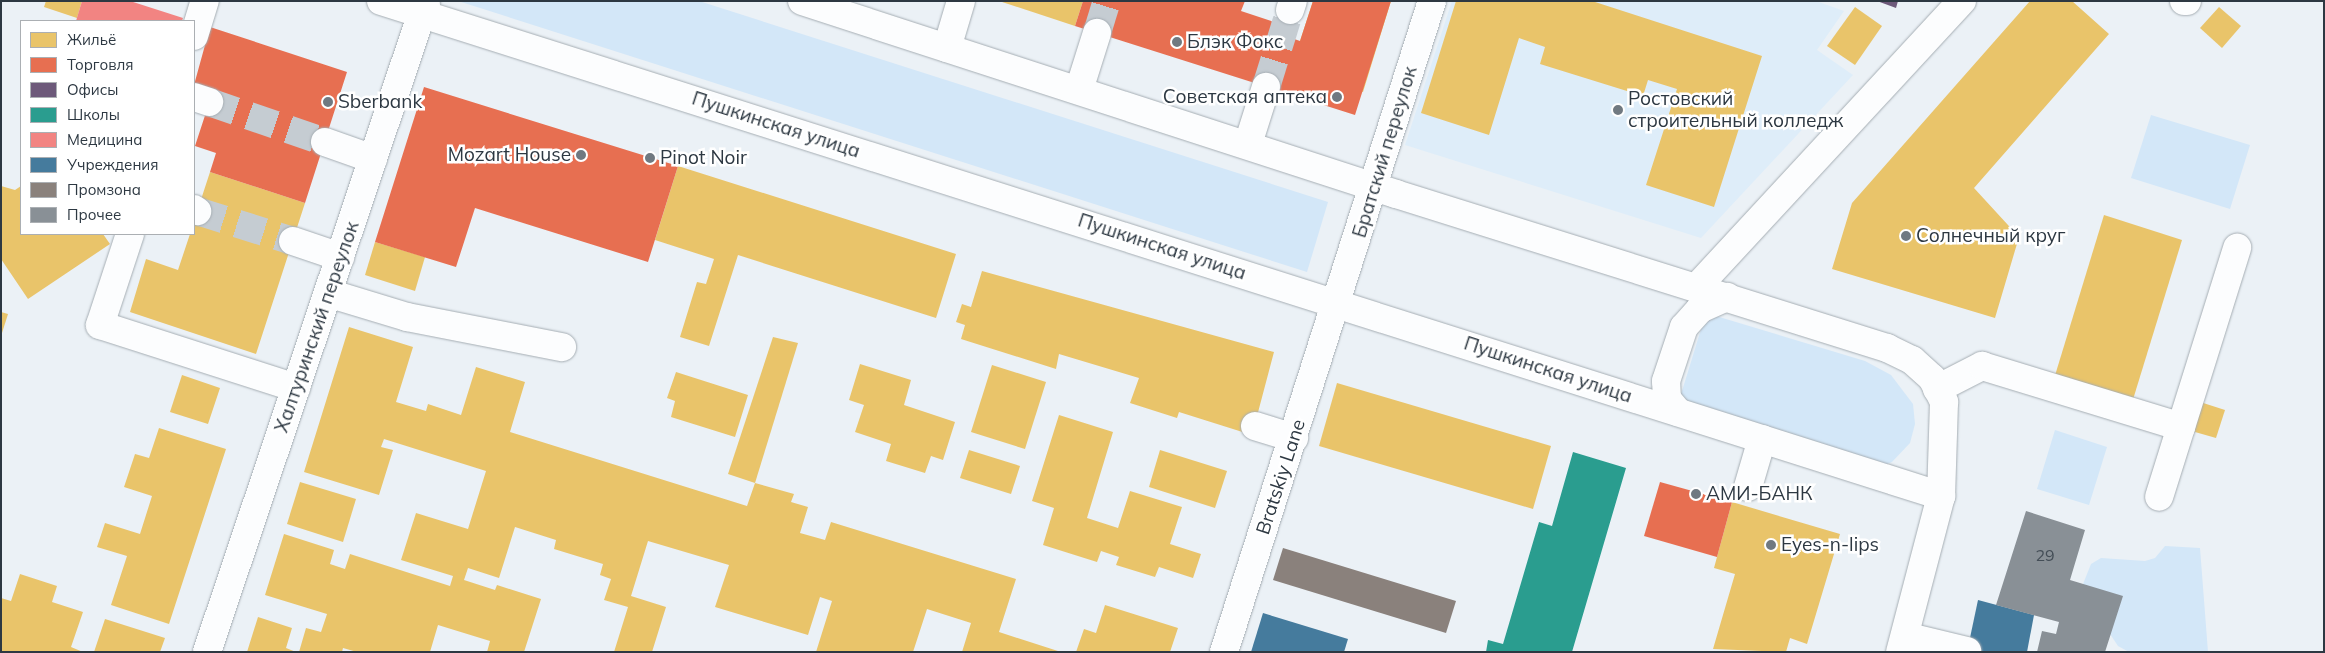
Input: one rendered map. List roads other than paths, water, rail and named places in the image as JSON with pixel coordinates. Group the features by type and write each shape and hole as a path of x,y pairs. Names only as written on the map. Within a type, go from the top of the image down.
{"street":[{"path":"195,33 205,1"},
{"name":"Пушкинская улица","path":"381,1 424,8 1941,496"},
{"path":"802,1 1887,348 1912,360 1932,378 1944,402 1944,436 1941,496 1902,644 1967,651"},
{"path":"947,48 961,1"},
{"name":"Братский переулок","path":"1338,303 1432,1"},
{"path":"1697,287 1962,1"},
{"name":"Халтуринский переулок","path":"207,652 424,8"},
{"path":"1079,90 1097,33"},
{"path":"1248,144 1266,87"},
{"path":"325,142 373,159"},
{"path":"130,235 100,325 296,388"},
{"path":"292,241 340,257"},
{"path":"2159,497 2237,248"},
{"path":"328,293 407,317 562,348"},
{"path":"1678,412 1668,399 1666,381 1684,327 1700,309 1727,297"},
{"name":"Bratskiy Lane","path":"1224,652 1294,438 1316,361 1338,303"},
{"path":"1937,389 1982,366 2181,428"},
{"path":"1254,426 1294,438"},
{"path":"1897,482 1914,474 1934,453 1944,436"},
{"path":"1748,487 1762,439"}],"tunnel":[{"path":"1097,33 1107,1"},
{"path":"1266,87 1290,10"},
{"path":"209,102 325,142"},
{"path":"197,211 293,241"}],"place":[{"name":"Блэк Фокс","path":"1177,42"},
{"name":"Советская аптека","path":"1337,97"},
{"name":"Sberbank","path":"328,102"},
{"name":"Ростовский строительный колледж","path":"1618,110"},
{"name":"Mozart House","path":"581,155"},
{"name":"Pinot Noir","path":"650,158"},
{"name":"Солнечный круг","path":"1906,236"},
{"name":"АМИ-БАНК","path":"1696,494"},
{"name":"Eyes-n-lips","path":"1771,545"}]}
